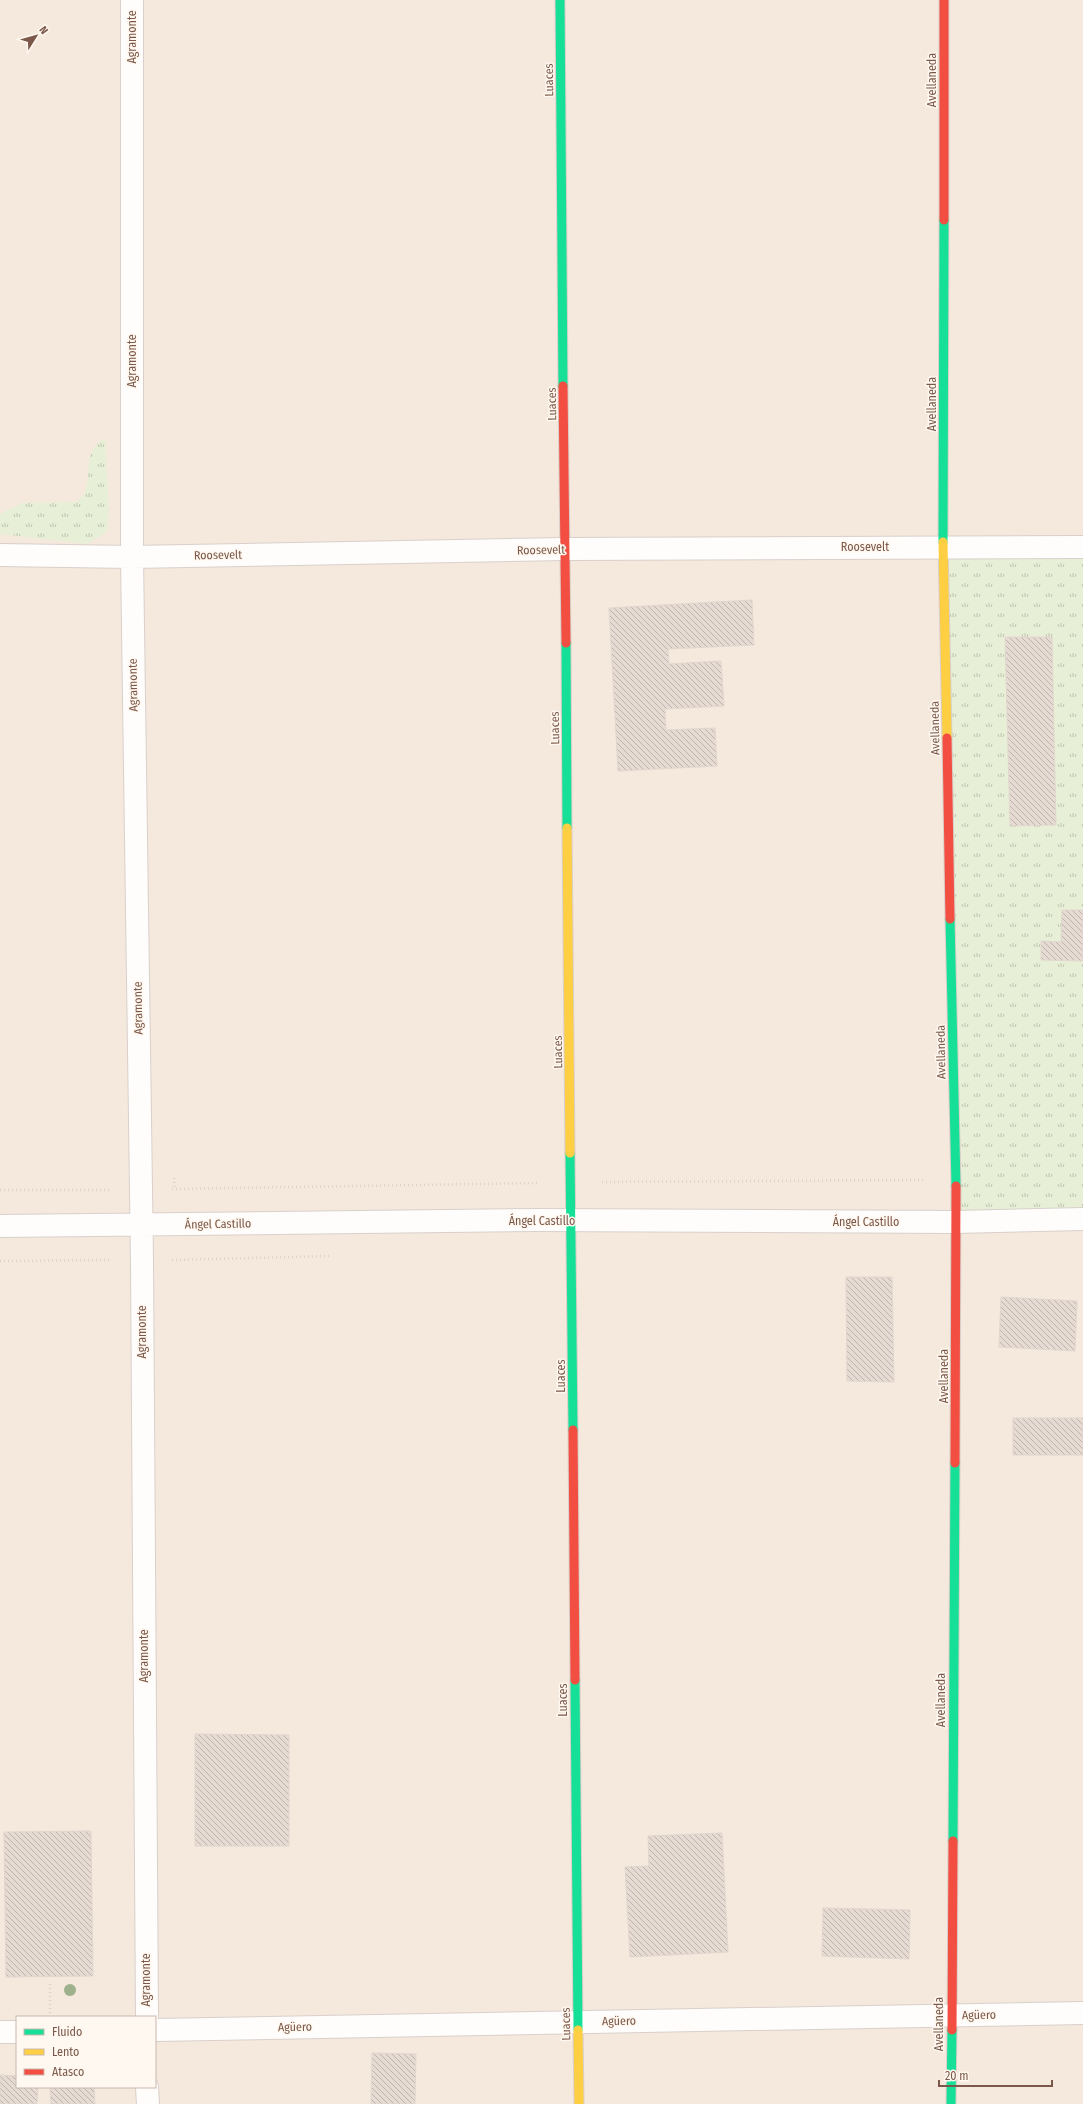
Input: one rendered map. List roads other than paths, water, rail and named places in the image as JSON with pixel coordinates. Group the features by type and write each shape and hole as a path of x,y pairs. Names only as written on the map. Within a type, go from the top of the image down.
{"street":[{"name":"Agramonte","path":"132,0 132,557 142,1225 147,2016"},
{"name":"Luaces","path":"560,0 579,2104"},
{"name":"Avellaneda","path":"944,0 943,547 956,1222 950,2016 951,2104"},
{"name":"Roosevelt","path":"0,555 132,557 565,549 1083,547"},
{"name":"Ángel Castillo","path":"0,1226 571,1221 956,1222 1083,1219"},
{"name":"Agüero","path":"156,2030 1083,2014"},
{"path":"0,2032 16,2032"},
{"path":"148,2088 148,2104"}]}
